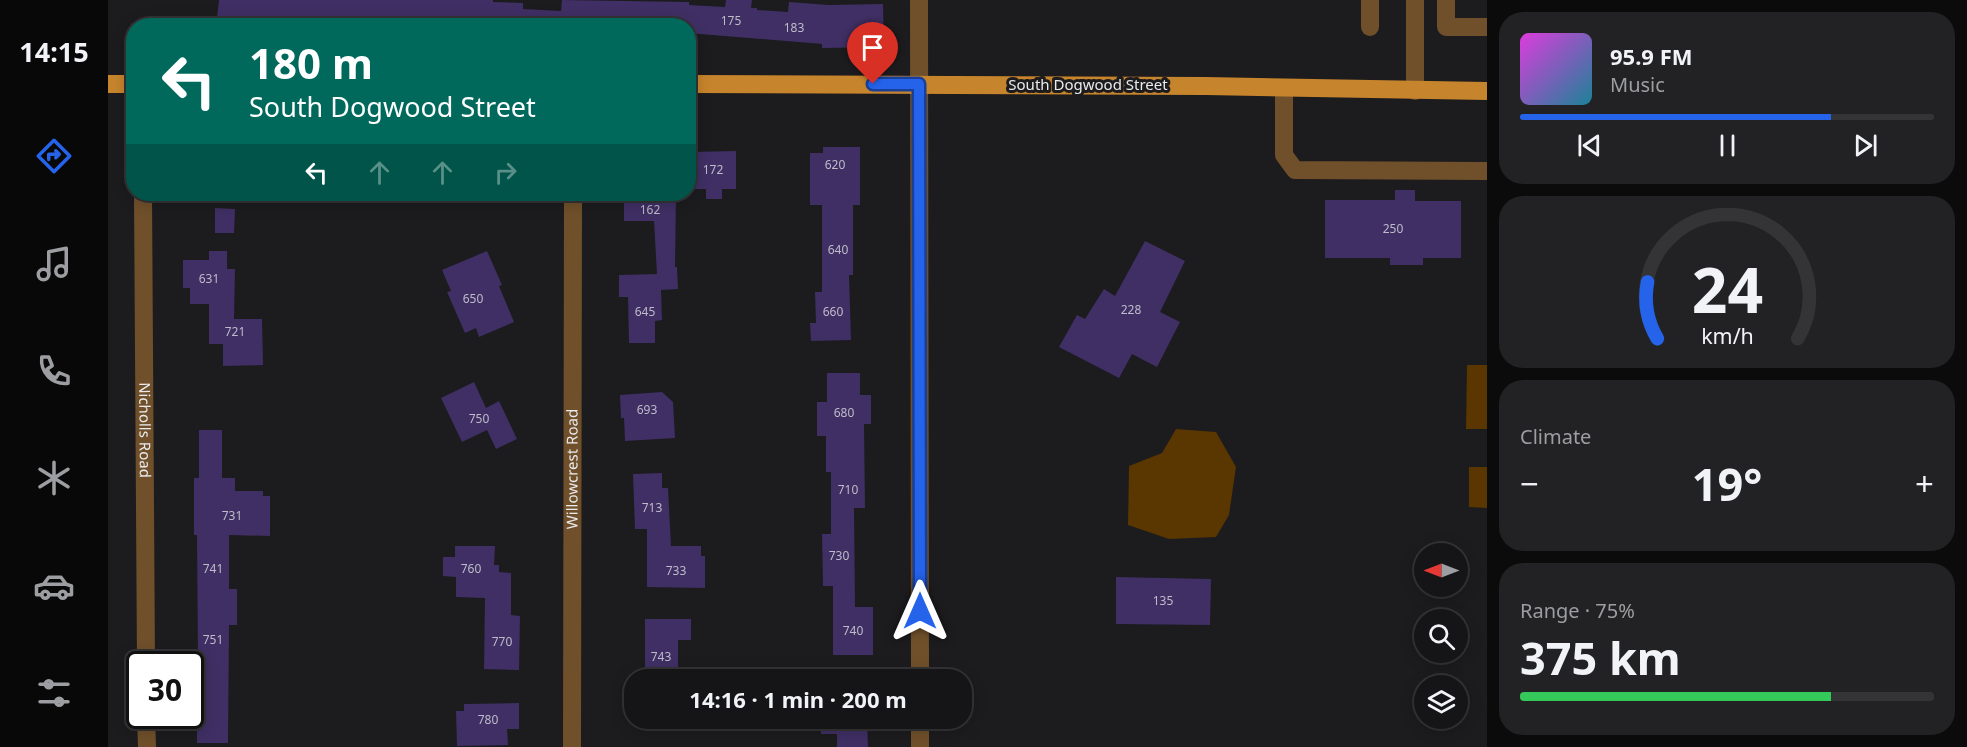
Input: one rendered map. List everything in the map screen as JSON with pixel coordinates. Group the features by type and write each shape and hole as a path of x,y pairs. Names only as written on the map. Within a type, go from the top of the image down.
{"main road":[{"path":"108,84 126,84"},
{"name":"South Dogwood Street","path":"696,84 919,84 1487,91"}],"street":[{"path":"919,0 920,669"},
{"path":"1370,0 1370,27"},
{"path":"1414,0 1415,91"},
{"path":"1446,0 1446,27 1487,27"},
{"path":"1284,88 1284,155 1295,170 1487,171"},
{"name":"Nicholls Road","path":"143,201 146,651"},
{"name":"Willowcrest Road","path":"572,747 573,201"},
{"path":"146,729 147,747"},
{"path":"920,729 920,747"}],"shaded area":[{"path":"1467,365 1487,365 1487,429 1466,429"},
{"path":"1176,429 1216,432 1236,467 1229,515 1216,537 1169,539 1128,525 1129,466 1162,453"},
{"path":"1469,467 1487,467 1487,508 1469,507"}],"building":[{"path":"219,0 493,0 493,2 523,3 523,9 561,11 562,0 689,2 689,5 725,7 726,0 752,0 751,8 757,8 757,10 788,12 789,2 829,5 883,4 884,47 822,48 822,44 696,34 696,18 217,18"},
{"path":"823,147 860,147 860,205 853,205 853,275 849,275 851,340 811,341 810,323 816,323 815,292 822,292 822,205 810,205 810,153 823,153"},
{"path":"736,151 736,189 722,189 722,199 706,199 706,189 696,189 696,152"},
{"path":"1395,190 1415,190 1415,201 1461,201 1461,258 1423,258 1423,265 1390,265 1390,258 1325,258 1325,200 1395,200"},
{"path":"624,201 676,201 675,267 677,267 678,289 661,290 662,320 655,321 655,343 629,343 628,297 619,297 619,275 657,274 654,221 624,221"},
{"path":"215,208 235,209 234,233 215,233"},
{"path":"1145,241 1185,261 1160,312 1180,322 1157,367 1132,354 1119,378 1059,347 1077,315 1085,319 1104,289 1115,296"},
{"path":"209,251 227,251 227,269 235,269 234,319 262,319 263,365 223,366 223,344 209,344 209,304 190,304 190,288 183,288 183,260 209,260"},
{"path":"487,251 502,285 499,286 514,322 479,337 476,328 465,333 447,292 451,291 442,270"},
{"path":"827,373 860,373 860,395 871,395 871,424 864,424 865,508 854,508 855,607 873,607 873,655 833,655 833,586 823,586 822,534 831,534 831,472 826,472 826,436 817,436 817,402 827,402"},
{"path":"474,382 486,408 499,401 517,439 496,449 487,430 462,442 441,398"},
{"path":"662,392 673,402 675,438 625,441 620,395"},
{"path":"199,430 222,430 222,478 235,478 235,491 263,491 263,496 270,496 270,536 229,535 229,589 237,589 237,625 229,625 228,743 197,743 197,729 204,729 204,651 198,651 197,535 194,535 194,478 199,478"},
{"path":"662,473 662,488 668,488 671,546 701,546 701,556 705,556 705,588 647,587 647,529 635,529 633,474"},
{"path":"455,546 495,546 494,565 499,565 499,572 511,573 511,615 520,616 519,670 484,669 485,598 456,597 456,577 443,576 443,557 455,557"},
{"path":"1116,577 1211,579 1210,625 1116,624"},
{"path":"645,619 691,619 691,640 678,640 678,669 645,669"},
{"path":"519,703 519,729 507,729 508,745 457,746 456,711 464,711 464,704"},
{"path":"821,729 867,729 868,747 837,747 837,734 821,734"}],"route":[{"path":"873,84 919,84 920,611"}]}
